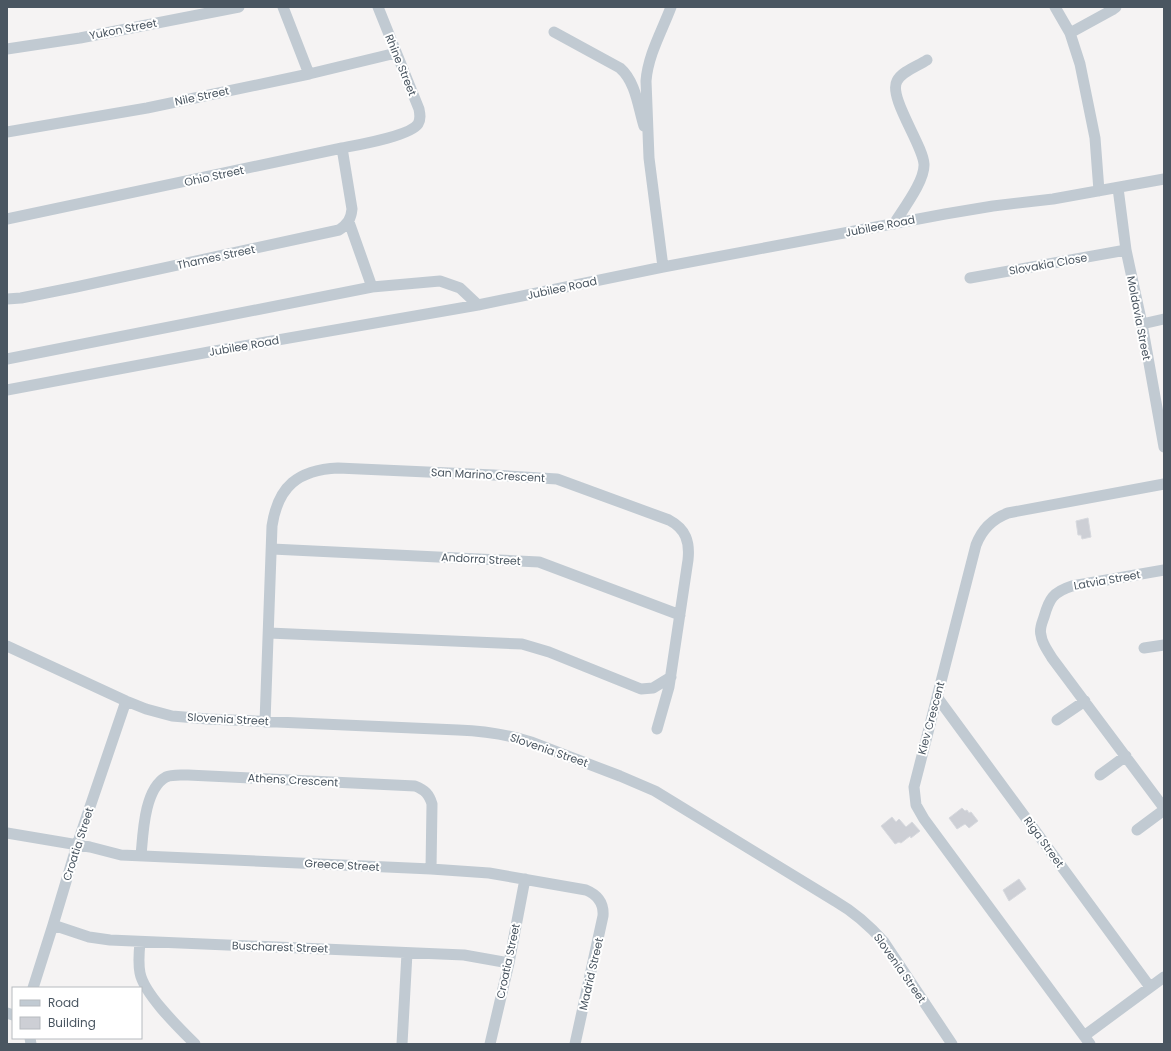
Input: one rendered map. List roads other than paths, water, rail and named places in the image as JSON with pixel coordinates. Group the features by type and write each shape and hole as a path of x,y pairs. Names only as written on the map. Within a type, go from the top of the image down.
{"street":[{"name":"Yukon Street","path":"7,49 80,38 239,7"},
{"path":"283,7 309,74"},
{"name":"Rhine Street","path":"378,7 418,109 420,118 418,124"},
{"path":"663,267 649,158 647,71 671,7"},
{"path":"1056,7 1070,32 1080,64 1092,117 1099,191"},
{"path":"1070,32 1116,7"},
{"path":"554,32 625,72 631,82 648,138"},
{"name":"Nile Street","path":"7,132 147,108 309,74 396,53"},
{"path":"894,224 920,183 924,165 922,153 897,98 896,85 897,81 902,75 927,60"},
{"name":"Ohio Street","path":"7,219 395,136 408,131 418,124"},
{"path":"342,148 352,209 352,217 349,222 372,286"},
{"name":"Jubilee Road","path":"7,390 209,352 478,305 663,267 979,208 1099,191 1164,179"},
{"name":"Moldavia Street","path":"1118,188 1126,250 1142,324 1164,447"},
{"name":"Thames Street","path":"7,299 21,298 329,233 339,230 349,222"},
{"name":"Slovakia Close","path":"970,278 1126,250"},
{"path":"7,359 372,286 440,281 460,288 478,305"},
{"path":"1142,324 1164,320"},
{"name":"San Marino Crescent","path":"265,722 272,549 274,517 278,500 291,484 298,479 321,470 338,468 557,479 669,520 679,526 686,537 689,550 671,677 657,729"},
{"name":"Kiev Crescent","path":"1087,1040 924,820 916,805 914,793 915,780 976,545 983,531 990,523 1002,515 1017,511 1164,484"},
{"name":"Andorra Street","path":"272,549 533,561 557,568 680,615"},
{"name":"Latvia Street","path":"1136,830 1164,809 1050,654 1041,638 1040,629 1050,600 1062,589 1164,570"},
{"path":"269,633 517,643 543,650 641,689 653,688 671,677"},
{"path":"1144,648 1164,645"},
{"name":"Slovenia Street","path":"7,646 126,701 172,716 265,722 491,732 514,736 531,742 649,788 836,901 858,916 884,942 952,1044"},
{"name":"Riga Street","path":"937,697 1150,987"},
{"path":"1057,720 1085,700"},
{"name":"Croatia Street","path":"32,987 53,926 77,845 126,701"},
{"path":"1100,775 1126,756"},
{"name":"Athens Crescent","path":"141,856 149,801 155,789 166,777 175,774 415,786 426,792 430,797 432,804 431,869"},
{"name":"Greece Street","path":"7,833 77,845 121,855 489,873 586,890 597,896 602,904"},
{"name":"Croatia Street","path":"490,1044 525,879"},
{"name":"Madrid Street","path":"575,1044 602,924 602,904"},
{"name":"Buscharest Street","path":"53,926 93,937 140,942 464,955 508,963"},
{"path":"140,942 139,966 144,985 150,995 195,1044"},
{"path":"402,1044 407,953"},
{"path":"1087,1040 1164,976"}]}
